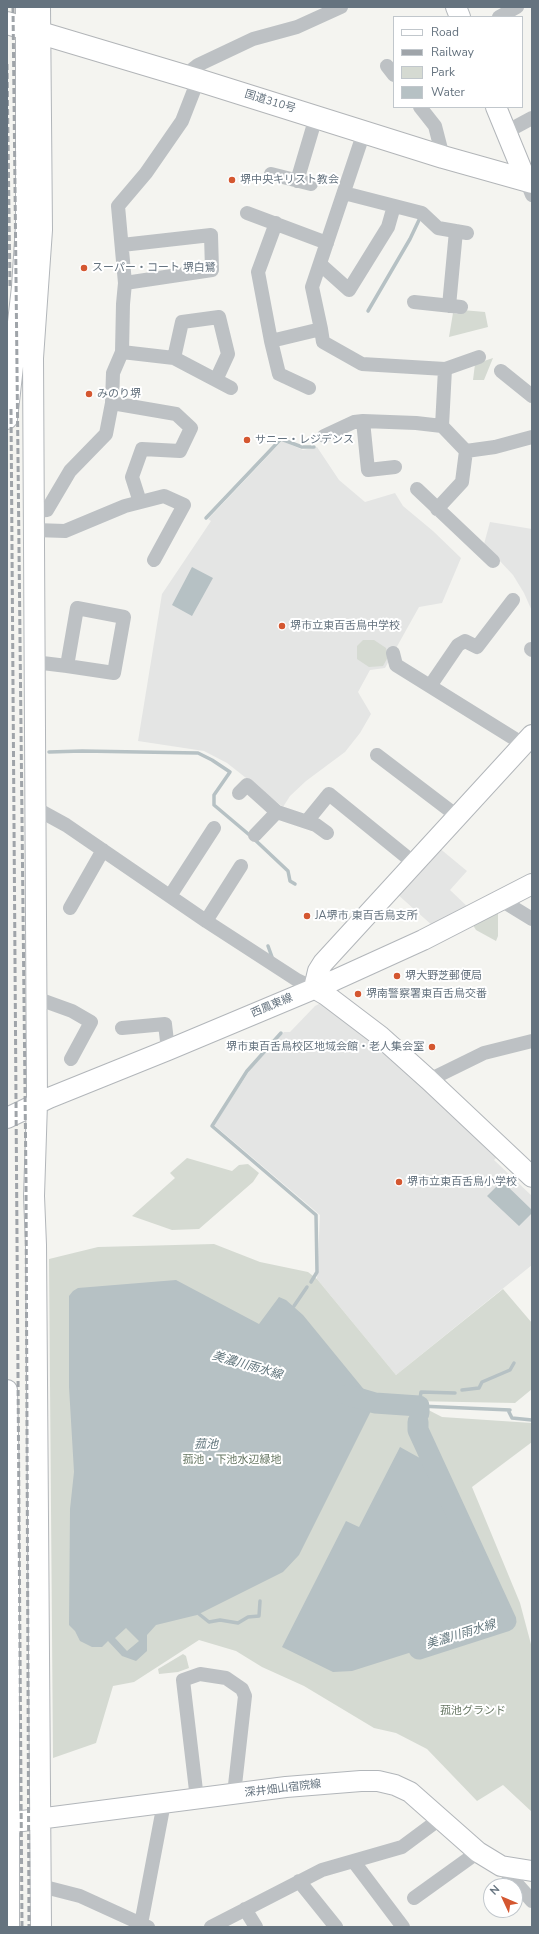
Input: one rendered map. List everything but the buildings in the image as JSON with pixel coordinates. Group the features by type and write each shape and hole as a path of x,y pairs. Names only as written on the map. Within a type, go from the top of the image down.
{"highway":[{"name":"国道310号","path":"25,28 364,132 530,186"}],"street":[{"path":"7,419 22,287 26,225 26,7"},
{"path":"40,7 25,28 42,230 33,358 37,1103 34,1196 36,1245 42,1819 41,1927"},
{"path":"34,511 47,510 70,471 106,434 112,403 113,373 122,352 125,283 118,206 146,173 182,121 191,78 198,65 253,39 297,27 341,7"},
{"path":"501,16 517,7"},
{"path":"421,108 435,126 443,157"},
{"path":"496,108 530,186"},
{"path":"297,181 316,117"},
{"path":"506,132 532,118"},
{"path":"364,132 312,287 323,342 362,364 445,369 479,357"},
{"path":"271,174 311,184"},
{"path":"344,193 422,213 438,228 462,232 455,306 414,302"},
{"path":"320,264 349,290 388,227 394,206"},
{"path":"247,213 327,243"},
{"path":"276,223 258,272 271,341 279,374 309,388"},
{"path":"122,244 211,235 212,270 125,283"},
{"path":"174,358 182,322 219,317 228,354 216,380"},
{"path":"271,341 321,329"},
{"path":"122,352 174,358 231,388"},
{"path":"442,426 445,369"},
{"path":"501,371 532,396"},
{"path":"112,403 176,414 191,428 180,451 142,449 132,477 140,502"},
{"path":"362,421 368,470 395,467"},
{"path":"324,436 354,422 416,423 442,426 466,451"},
{"path":"466,451 495,447 532,437"},
{"path":"437,508 462,482 466,451"},
{"path":"417,489 493,561"},
{"path":"35,530 65,531 125,506 164,496 184,505 154,560"},
{"path":"430,686 458,645 465,641 477,647 513,600"},
{"path":"34,662 114,673 124,617 77,608 67,666"},
{"path":"314,988 318,971 323,963 528,740 430,686 396,665 393,653"},
{"path":"377,755 458,816"},
{"path":"239,794 247,785 277,812 307,821 316,825 326,833"},
{"path":"307,821 329,794 414,863"},
{"path":"35,808 66,826 206,921 297,980 326,995 380,1036 530,1170"},
{"path":"255,835 277,812"},
{"path":"170,896 214,828"},
{"path":"70,908 102,850"},
{"path":"206,921 241,866"},
{"name":"西鳳東線","path":"7,1118 37,1103 168,1050 423,940 532,884"},
{"path":"500,900 532,919"},
{"path":"36,998 72,1011 91,1022 71,1059"},
{"path":"122,1028 165,1024 168,1050"},
{"path":"429,1080 484,1053 532,1041"},
{"path":"7,1390 9,1478 9,1927"},
{"path":"197,1799 183,1680 200,1674 226,1678 242,1689 246,1696 234,1794"},
{"name":"深井畑山宿院線","path":"8,1823 234,1794 346,1782 378,1781 395,1785 410,1792 478,1852 501,1866 532,1871"},
{"path":"41,1886 80,1896 145,1925 164,1803"},
{"path":"210,1927 322,1870 402,1847 441,1818"},
{"path":"414,1898 478,1852"},
{"path":"354,1862 403,1927"},
{"path":"501,1866 532,1901"},
{"path":"299,1881 336,1927"},
{"path":"245,1909 256,1927"}],"shaded area":[{"name":"堺市立東百舌鳥中学校","path":"282,441 303,450 317,447 339,480 365,502 395,493 403,506 433,531 461,558 442,603 419,607 385,668 370,670 358,692 371,714 360,733 345,752 306,781 290,796 283,807 227,763 204,751 138,741 162,594 211,521 208,519"},
{"path":"490,522 532,529 532,611 524,593 513,575 484,544"},
{"path":"438,847 467,871 450,890 470,909 434,927 396,893"},
{"name":"堺市立東百舌鳥小学校","path":"323,1002 370,1036 499,1155 494,1160 532,1196 532,1265 396,1375 317,1279 320,1215 214,1125 252,1067 284,1032 290,1032 315,1006"}],"green space":[{"path":"462,310 485,312 488,327 449,337 453,313 457,314"},
{"path":"493,358 484,380 473,380 475,364"},
{"path":"363,640 374,640 386,648 388,657 383,666 369,667 357,659 357,646"},
{"path":"498,908 498,936 496,941 476,930 471,922"},
{"path":"187,1158 232,1171 239,1165 248,1164 259,1173 253,1182 199,1229 172,1230 132,1216 175,1178 170,1173"},
{"name":"菰池・下池水辺緑地","path":"214,1244 260,1262 308,1272 317,1279 396,1375 503,1289 532,1323 532,1389 515,1403 411,1401 442,1417 532,1423 532,1442 472,1487 520,1603 532,1648 532,1812 503,1785 477,1801 427,1749 396,1733 374,1728 304,1686 262,1667 236,1651 199,1640 134,1682 113,1686 96,1743 53,1758 49,1259 98,1247"},
{"path":"183,1654 186,1656 189,1668 178,1672 159,1674 158,1669"}],"water":[{"path":"192,567 213,578 192,616 172,605"},
{"path":"502,1181 532,1210 532,1213 519,1226 487,1196"},
{"name":"菰池","path":"176,1280 259,1324 279,1297 286,1300 303,1315 375,1403 299,1555 283,1572 197,1615 156,1625 147,1635 147,1651 136,1661 122,1656 108,1641 102,1647 92,1647 80,1641 75,1631 69,1625 70,1509 74,1472 69,1387 69,1296 78,1288","holes":["126,1628 139,1641 127,1651 115,1638"]},
{"path":"400,1447 427,1462 499,1618 410,1647 412,1652 352,1671 333,1672 282,1647 346,1521 359,1527"}],"waterway":[{"path":"368,311 410,239 419,220"},
{"path":"206,518 281,439 302,447 314,447"},
{"path":"49,752 82,751 198,753 212,760 230,772 214,795 214,805 253,838 288,871 290,881 295,884"},
{"path":"268,946 272,957"},
{"path":"281,1033 247,1071 212,1126 316,1215 317,1272 311,1282"},
{"path":"294,1306 307,1287"},
{"path":"462,1390 479,1388 482,1382 510,1370 514,1363"},
{"path":"455,1393 421,1392 419,1406 510,1410"},
{"name":"美濃川雨水線","path":"348,1395 375,1403 419,1406 419,1413"},
{"path":"508,1410 512,1418 532,1420"},
{"name":"美濃川雨水線","path":"417,1644 419,1649 506,1621 418,1430 418,1422"},
{"path":"199,1614 209,1622 220,1620 238,1623 248,1617 259,1616 260,1601"}],"railway":[{"path":"13,7 26,1180 29,1927"},
{"path":"7,64 10,287"},
{"path":"11,409 22,1927"}],"place":[{"name":"堺中央キリスト教会","path":"232,180"},
{"name":"スーパー・コート 堺白鷺","path":"84,268"},
{"name":"みのり堺","path":"89,394"},
{"name":"サニー・レジデンス","path":"247,440"},
{"name":"堺市立東百舌鳥中学校","path":"282,626"},
{"name":"JA堺市 東百舌鳥支所","path":"307,916"},
{"name":"堺大野芝郵便局","path":"397,976"},
{"name":"堺南警察署東百舌鳥交番","path":"358,994"},
{"name":"堺市東百舌鳥校区地域会館・老人集会室","path":"432,1047"},
{"name":"堺市立東百舌鳥小学校","path":"399,1182"}],"park label":[{"name":"菰池グランド","path":"473,1711"}]}
